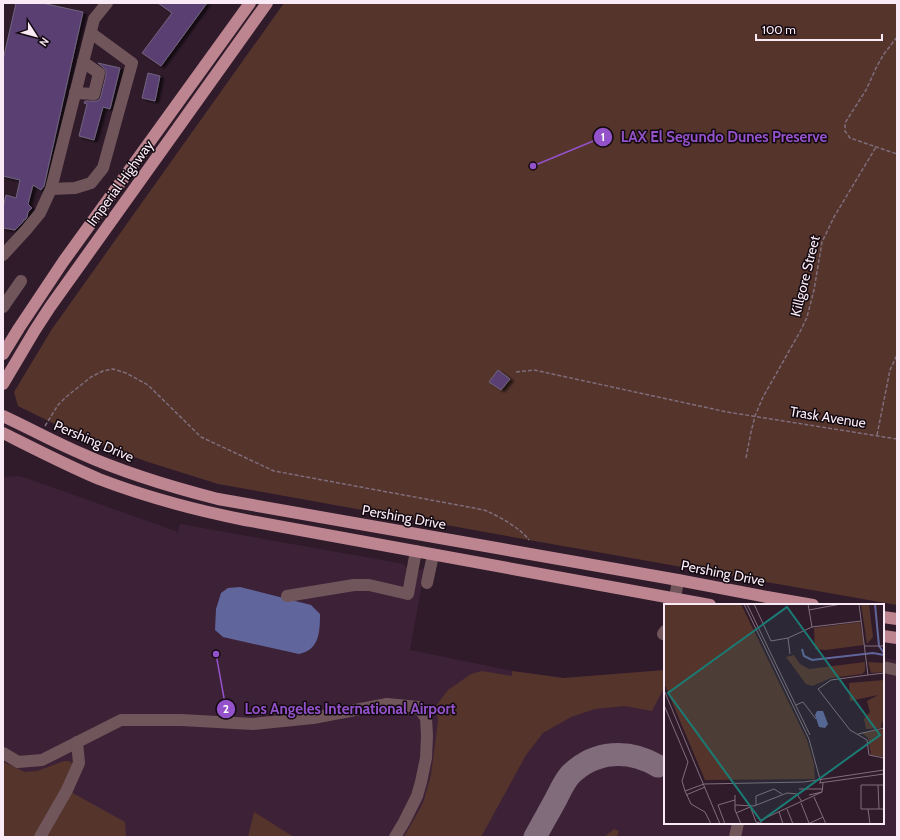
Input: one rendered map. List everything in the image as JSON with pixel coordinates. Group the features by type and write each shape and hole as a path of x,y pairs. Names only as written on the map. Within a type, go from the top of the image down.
{"main road":[{"name":"Imperial Highway","path":"3,354 63,262 250,3"},
{"name":"Imperial Highway","path":"3,384 50,307 267,3"},
{"name":"Pershing Drive","path":"3,416 79,453 133,474 218,499 807,604"},
{"path":"3,433 48,456 99,479 129,490 186,507 237,519 433,554 674,602 698,604"},
{"path":"884,617 897,619"},
{"path":"884,636 897,638"}],"lane":[{"path":"3,255 40,213 51,189 94,19 107,3"},
{"path":"51,189 75,188 91,183 104,168 132,63 91,33"},
{"path":"75,93 94,94 99,73 83,62"},
{"path":"3,307 21,281"},
{"path":"287,596 354,585 368,585 408,594 416,551"},
{"path":"427,583 433,554"},
{"path":"674,602 678,580"},
{"path":"884,667 897,670"},
{"path":"3,753 18,762 42,760 121,720 181,720 254,724 313,718 387,704 418,707 426,718 426,758 417,796 395,837"},
{"path":"40,837 67,790 79,763 77,742"},
{"path":"735,837 738,824"}],"path":[{"path":"897,37 884,54 866,90 845,123 845,131 850,138 897,154"},
{"name":"Killgore Street","path":"746,458 755,416 763,397 807,317 814,290 822,242 827,229 876,147"},
{"path":"877,435 890,370 897,355"},
{"path":"40,434 58,405 66,397 91,377 103,371 112,369 126,373 148,385 201,437 274,471 488,512 503,519 529,540"},
{"name":"Trask Avenue","path":"516,372 534,370 727,412 897,439"}],"shaded area":[{"path":"284,3 897,3 897,605 218,484 145,461 83,438 18,406 14,392 52,329"},
{"path":"17,476 29,479 178,532 180,524 404,564 408,570 417,572 425,567 410,650 512,671 564,678 664,670 664,824 884,824 884,658 897,660 897,837 3,837 3,477"},
{"path":"664,670 664,688 652,711 624,706 595,709 571,717 543,733 526,755 481,837 404,837 423,803 431,775 438,721 436,706 448,690 471,674 482,671 512,676 512,671 564,678"},
{"path":"64,761 69,761 77,767 36,837 3,837 3,762 25,772 37,771"},
{"path":"71,792 125,822 126,837 46,837"},
{"path":"254,812 294,837 248,837"},
{"path":"614,829 619,831 617,837 604,837"}],"water":[{"path":"240,587 311,605 320,614 319,634 313,647 308,651 299,654 223,637 215,630 216,609 221,593 228,588"}],"building":[{"path":"16,3 42,3 83,12 44,186 41,190 33,185 28,204 32,208 28,212 25,220 23,220 23,222 15,230 3,228 3,207 6,195 16,198 20,180 3,176 3,60"},
{"path":"158,3 207,3 161,66 142,53 172,13"},
{"path":"98,63 120,68 110,109 103,107 94,140 79,136 87,104 84,103 85,101 97,101 101,96 106,71"},
{"path":"148,73 160,76 155,101 142,98"},
{"path":"498,370 510,379 501,390 489,382"}],"taxiway":[{"path":"535,837 570,775 590,761 612,755 624,755 647,760 658,766"}],"place":[{"name":"LAX El Segundo Dunes Preserve","path":"533,166"},
{"name":"Los Angeles International Airport","path":"216,654"}]}
